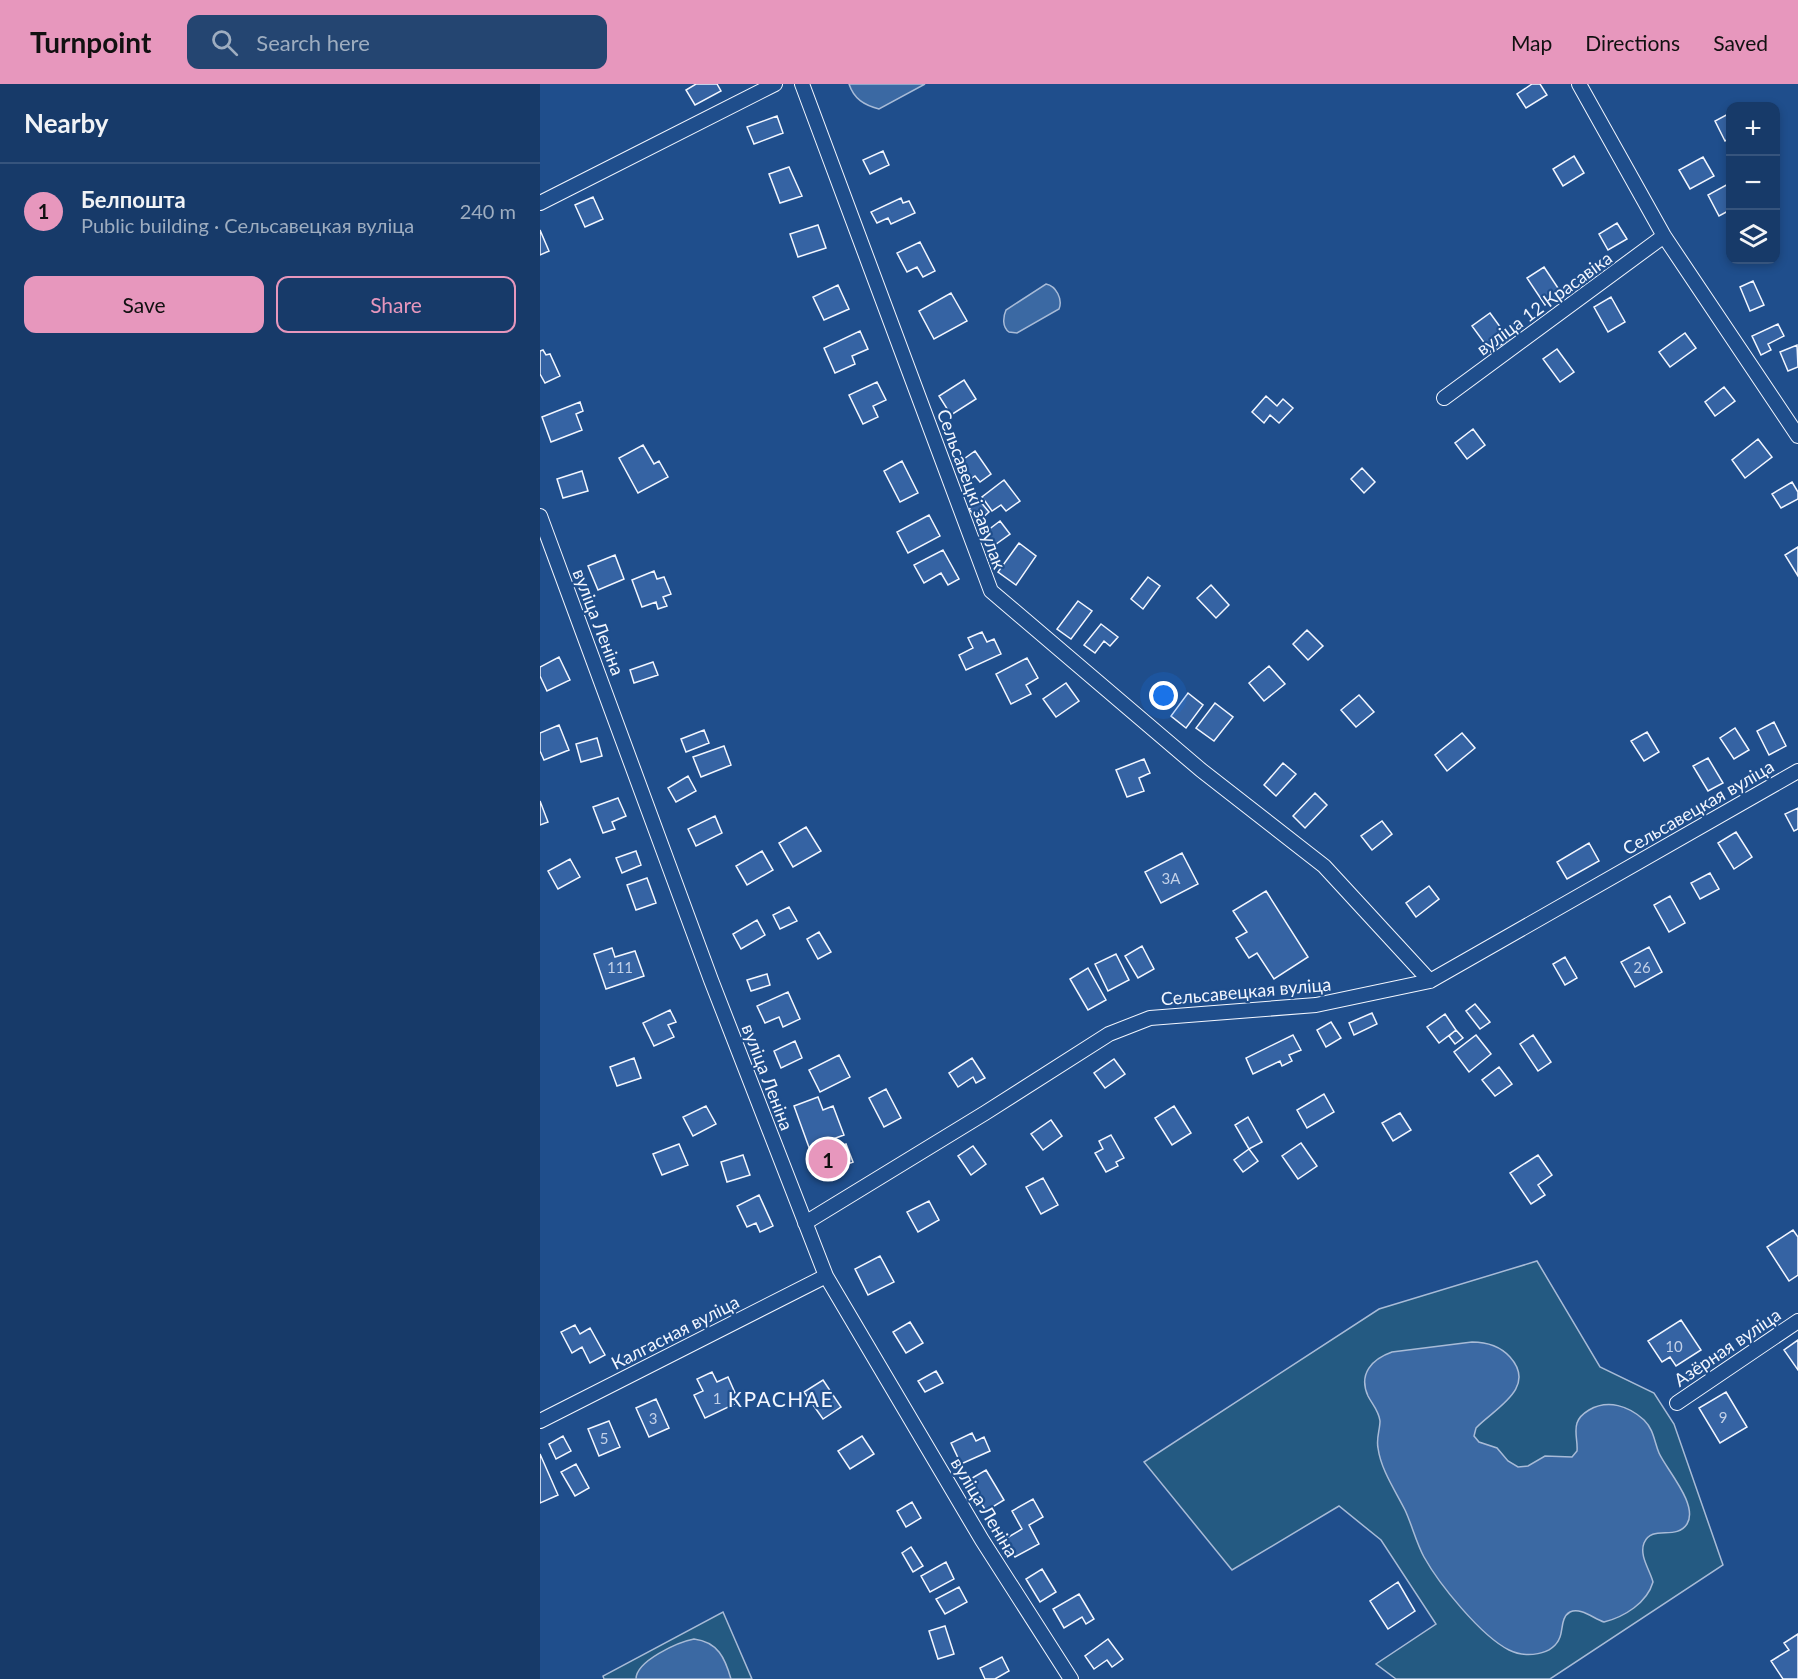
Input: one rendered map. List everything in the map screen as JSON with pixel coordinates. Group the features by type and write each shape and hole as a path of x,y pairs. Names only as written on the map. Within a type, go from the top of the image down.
{"street":[{"path":"540,203 775,84"},
{"name":"Сельсавецкі завулак","path":"802,84 991,591 1201,770 1324,866 1430,981"},
{"path":"1579,84 1664,236 1798,436"},
{"name":"вуліца 12 Красавіка","path":"1444,398 1664,236"},
{"name":"вуліца Леніна","path":"540,516 680,897 826,1276 982,1540 1071,1679"},
{"name":"Сельсавецкая вуліца","path":"805,1223 1109,1034 1150,1017 1316,1005 1430,981 1798,771"},
{"name":"Калгасная вуліца","path":"540,1421 826,1276"},
{"name":"Азёрная вуліца","path":"1677,1403 1798,1321"}],"shaded area":[{"path":"849,84 925,84 879,109 860,101"},
{"path":"1046,284 1053,287 1058,294 1059,309 1017,333 1009,332 1004,322 1006,310"},
{"path":"1537,1261 1600,1367 1654,1393 1674,1424 1723,1565 1550,1679 1396,1679 1376,1664 1436,1624 1381,1540 1339,1506 1232,1570 1144,1462 1379,1309"},
{"path":"1472,1342 1493,1345 1506,1353 1517,1368 1519,1378 1510,1397 1476,1428 1474,1436 1479,1442 1497,1448 1508,1461 1518,1467 1528,1466 1545,1456 1572,1457 1577,1451 1576,1426 1582,1415 1604,1405 1625,1408 1638,1415 1650,1428 1659,1453 1680,1487 1689,1507 1690,1516 1682,1529 1653,1534 1644,1543 1644,1558 1653,1582 1640,1603 1627,1613 1604,1622 1583,1612 1570,1612 1564,1620 1560,1637 1556,1643 1545,1652 1538,1654 1515,1653 1486,1633 1450,1595 1424,1557 1405,1510 1385,1472 1377,1441 1379,1417 1365,1388 1369,1368 1385,1355 1392,1352"},
{"path":"723,1612 752,1679 604,1679 603,1676"},
{"path":"694,1639 715,1647 726,1664 731,1679 636,1679 638,1672 650,1659 669,1648"}],"building":[{"path":"696,84 717,84 721,91 695,105 686,90"},
{"path":"1532,84 1540,84 1547,95 1526,108 1517,94"},
{"path":"1726,115 1725,141 1715,121"},
{"path":"777,116 783,133 754,144 747,127"},
{"path":"883,151 889,165 870,174 863,160"},
{"path":"1574,156 1584,173 1563,186 1553,169"},
{"path":"1703,157 1714,176 1690,189 1679,170"},
{"path":"789,167 802,196 780,203 769,174"},
{"path":"1726,185 1726,212 1719,216 1708,195"},
{"path":"593,197 603,219 585,227 575,205"},
{"path":"901,198 903,203 909,201 915,213 891,224 888,218 877,223 871,212"},
{"path":"1617,223 1627,239 1608,250 1599,234"},
{"path":"818,225 826,248 798,257 790,234"},
{"path":"540,230 549,251 540,255"},
{"path":"920,242 935,271 923,277 917,267 907,272 897,253"},
{"path":"1544,267 1562,294 1545,305 1527,278"},
{"path":"1753,281 1764,305 1750,311 1740,287"},
{"path":"838,285 849,309 824,320 813,297"},
{"path":"951,293 967,321 934,339 919,311"},
{"path":"1611,297 1625,322 1608,332 1594,307"},
{"path":"1490,313 1509,339 1491,352 1472,326"},
{"path":"1778,324 1784,336 1768,344 1771,350 1761,355 1752,336"},
{"path":"860,331 868,349 852,356 855,364 835,373 824,348"},
{"path":"1685,333 1696,348 1670,367 1659,352"},
{"path":"1797,345 1798,367 1788,371 1780,352"},
{"path":"1557,349 1574,372 1560,382 1543,359"},
{"path":"543,350 546,355 550,354 560,376 545,383 540,374 540,351"},
{"path":"964,380 976,399 951,415 939,396"},
{"path":"877,382 886,400 873,406 878,417 863,424 849,395"},
{"path":"1724,387 1735,401 1715,416 1705,402"},
{"path":"1266,396 1277,406 1283,399 1293,408 1279,423 1270,415 1264,423 1252,412"},
{"path":"580,402 583,411 576,414 582,430 551,442 542,417"},
{"path":"1473,429 1485,445 1467,459 1455,443"},
{"path":"1758,439 1772,457 1745,478 1732,460"},
{"path":"643,445 654,464 659,461 668,477 638,493 619,458"},
{"path":"975,451 991,474 980,482 975,476 969,480 957,464"},
{"path":"902,461 918,493 900,502 884,471"},
{"path":"1362,468 1375,482 1364,493 1351,479"},
{"path":"582,471 588,491 563,498 557,479"},
{"path":"1004,480 1020,501 1006,511 1001,505 992,511 982,497"},
{"path":"1792,482 1798,492 1798,499 1781,508 1772,494"},
{"path":"979,500 989,512 979,521 969,509"},
{"path":"929,515 940,536 908,553 897,532"},
{"path":"1000,521 1010,534 992,547 983,534"},
{"path":"1019,543 1036,556 1016,585 998,572"},
{"path":"1798,547 1798,576 1785,555"},
{"path":"943,550 959,579 948,585 941,573 924,583 914,565"},
{"path":"615,555 624,579 598,590 588,566"},
{"path":"654,571 657,579 664,577 671,594 663,597 667,606 658,609 656,602 642,607 632,580"},
{"path":"1148,577 1160,586 1143,609 1131,599"},
{"path":"1211,585 1229,605 1216,618 1197,598"},
{"path":"1078,601 1092,611 1071,639 1057,629"},
{"path":"1101,624 1118,637 1110,646 1104,641 1095,653 1084,645"},
{"path":"1307,630 1323,646 1308,660 1293,644"},
{"path":"982,632 987,642 994,639 1001,654 966,670 959,655 973,648 968,638"},
{"path":"559,657 570,680 547,691 540,676 540,667"},
{"path":"1027,658 1038,678 1026,685 1031,694 1011,704 996,674"},
{"path":"653,662 658,675 634,683 630,670"},
{"path":"1269,666 1285,684 1264,701 1249,683"},
{"path":"1066,683 1079,701 1056,717 1043,699"},
{"path":"1188,693 1203,705 1186,728 1171,716"},
{"path":"1359,695 1374,712 1356,727 1341,710"},
{"path":"1215,703 1233,717 1214,741 1196,728"},
{"path":"1774,722 1786,746 1769,755 1757,731"},
{"path":"559,725 569,750 544,760 540,751 540,733"},
{"path":"1735,728 1749,750 1734,759 1720,738"},
{"path":"704,730 709,743 686,752 681,739"},
{"path":"1647,732 1659,752 1644,761 1631,741"},
{"path":"1462,733 1475,748 1447,771 1435,755"},
{"path":"597,738 602,756 581,762 576,744"},
{"path":"724,746 731,765 701,777 693,757"},
{"path":"1708,758 1723,783 1708,791 1693,766"},
{"path":"1144,759 1150,773 1139,778 1144,791 1127,797 1116,770"},
{"path":"1283,763 1296,774 1276,796 1264,785"},
{"path":"688,776 696,791 676,802 668,788"},
{"path":"1315,793 1327,805 1305,828 1293,816"},
{"path":"618,798 626,816 612,822 615,829 603,833 593,807"},
{"path":"540,801 548,822 540,825"},
{"path":"1798,808 1798,829 1794,831 1785,814"},
{"path":"715,816 722,833 696,846 688,829"},
{"path":"1382,821 1392,834 1372,850 1361,836"},
{"path":"806,827 821,851 793,867 779,843"},
{"path":"1736,832 1752,857 1734,869 1718,843"},
{"path":"1589,843 1599,861 1567,879 1557,862"},
{"path":"636,851 641,865 622,873 616,858"},
{"path":"762,851 773,870 747,885 736,866"},
{"path":"1182,853 1198,884 1161,903 1145,872"},
{"path":"570,859 580,877 558,889 548,871"},
{"path":"1710,873 1719,889 1700,899 1691,883"},
{"path":"647,878 656,903 636,910 627,885"},
{"path":"1429,886 1439,899 1416,917 1406,903"},
{"path":"1266,891 1308,957 1274,979 1257,953 1249,958 1236,938 1247,932 1233,911"},
{"path":"1670,896 1685,923 1669,932 1654,905"},
{"path":"789,907 797,921 780,929 773,915"},
{"path":"757,920 765,935 741,949 733,934"},
{"path":"819,932 831,952 818,959 807,939"},
{"path":"1142,946 1154,969 1138,978 1125,956"},
{"path":"1649,947 1662,972 1635,987 1621,962"},
{"path":"612,948 615,957 635,951 644,976 606,989 594,954"},
{"path":"1116,954 1129,980 1108,991 1095,964"},
{"path":"1565,957 1577,978 1565,985 1553,964"},
{"path":"1088,968 1106,1000 1088,1010 1070,979"},
{"path":"767,974 770,985 751,991 747,980"},
{"path":"788,992 800,1019 783,1027 779,1017 765,1023 757,1006"},
{"path":"1475,1004 1490,1022 1480,1029 1466,1011"},
{"path":"670,1010 676,1022 668,1025 674,1037 654,1046 643,1023"},
{"path":"1372,1013 1377,1024 1354,1035 1349,1023"},
{"path":"1445,1014 1456,1030 1439,1043 1427,1027"},
{"path":"1331,1022 1341,1038 1326,1047 1317,1030"},
{"path":"1456,1030 1463,1038 1455,1044 1449,1036"},
{"path":"1293,1035 1301,1050 1289,1055 1292,1061 1282,1066 1280,1061 1253,1074 1246,1058"},
{"path":"1476,1035 1491,1054 1469,1072 1454,1052"},
{"path":"1533,1035 1551,1062 1538,1071 1520,1044"},
{"path":"795,1041 802,1058 781,1068 774,1051"},
{"path":"839,1055 850,1077 820,1092 809,1070"},
{"path":"634,1058 641,1078 617,1086 610,1067"},
{"path":"972,1058 985,1078 976,1083 973,1077 958,1087 949,1073"},
{"path":"1114,1059 1125,1074 1105,1088 1094,1073"},
{"path":"1499,1067 1512,1084 1495,1096 1482,1080"},
{"path":"886,1089 901,1118 884,1127 869,1098"},
{"path":"1324,1094 1334,1112 1307,1128 1297,1110"},
{"path":"818,1097 823,1110 833,1106 844,1135 833,1139 836,1148 846,1144 853,1162 819,1175 794,1106"},
{"path":"706,1106 716,1124 693,1136 683,1117"},
{"path":"1174,1106 1191,1133 1172,1145 1155,1118"},
{"path":"1400,1113 1411,1130 1393,1141 1382,1123"},
{"path":"1248,1117 1262,1142 1249,1149 1235,1125"},
{"path":"1051,1120 1062,1136 1043,1150 1031,1134"},
{"path":"1111,1135 1124,1158 1116,1162 1118,1166 1106,1172 1095,1153 1103,1149 1099,1141"},
{"path":"1301,1143 1317,1166 1298,1179 1282,1156"},
{"path":"679,1144 688,1165 662,1175 653,1154"},
{"path":"973,1146 986,1164 971,1175 958,1156"},
{"path":"1249,1149 1258,1161 1243,1172 1234,1160"},
{"path":"743,1155 750,1175 727,1182 721,1162"},
{"path":"1538,1155 1552,1175 1538,1185 1545,1195 1531,1204 1510,1173"},
{"path":"1043,1178 1058,1205 1041,1214 1026,1187"},
{"path":"759,1195 773,1226 760,1232 756,1223 747,1227 737,1206"},
{"path":"929,1201 939,1220 918,1232 907,1212"},
{"path":"1793,1230 1798,1237 1798,1275 1789,1281 1767,1247"},
{"path":"880,1256 894,1282 868,1295 855,1269"},
{"path":"1681,1320 1701,1350 1676,1366 1670,1357 1662,1362 1648,1341"},
{"path":"910,1322 923,1343 906,1353 893,1332"},
{"path":"575,1325 580,1334 590,1328 605,1355 590,1363 582,1347 572,1353 561,1332"},
{"path":"1798,1340 1798,1370 1784,1350"},
{"path":"936,1371 943,1383 925,1392 918,1381"},
{"path":"712,1372 717,1382 728,1377 739,1402 705,1418 694,1395 703,1391 697,1379"},
{"path":"823,1380 841,1407 823,1419 804,1392"},
{"path":"1726,1392 1747,1427 1720,1443 1699,1408"},
{"path":"656,1399 669,1428 649,1437 636,1408"},
{"path":"609,1421 620,1447 599,1456 588,1429"},
{"path":"972,1433 976,1441 984,1437 990,1451 961,1464 951,1443"},
{"path":"563,1436 571,1451 556,1459 549,1444"},
{"path":"862,1436 874,1454 850,1469 838,1451"},
{"path":"540,1454 558,1495 540,1503"},
{"path":"576,1464 589,1488 575,1496 561,1472"},
{"path":"986,1470 1004,1500 986,1511 967,1481"},
{"path":"1033,1499 1043,1517 1029,1525 1039,1544 1015,1557 1005,1539 1022,1529 1012,1511"},
{"path":"912,1502 921,1518 906,1527 897,1511"},
{"path":"911,1547 923,1566 913,1572 902,1553"},
{"path":"946,1562 954,1579 930,1592 921,1576"},
{"path":"1042,1569 1056,1592 1040,1602 1026,1579"},
{"path":"1398,1582 1415,1611 1388,1629 1370,1601"},
{"path":"959,1587 967,1602 945,1614 936,1599"},
{"path":"1079,1594 1094,1619 1086,1624 1082,1617 1064,1628 1053,1609"},
{"path":"945,1626 954,1654 938,1659 929,1631"},
{"path":"1798,1634 1798,1679 1783,1679 1771,1661 1789,1650 1784,1643"},
{"path":"1108,1639 1123,1659 1112,1667 1107,1660 1094,1669 1085,1656"},
{"path":"1002,1657 1009,1671 995,1679 985,1679 980,1668"}],"place":[{"name":"Белпошта","path":"828,1159"}],"district":[{"name":"КРАСНАЕ","path":"781,1398"}]}
